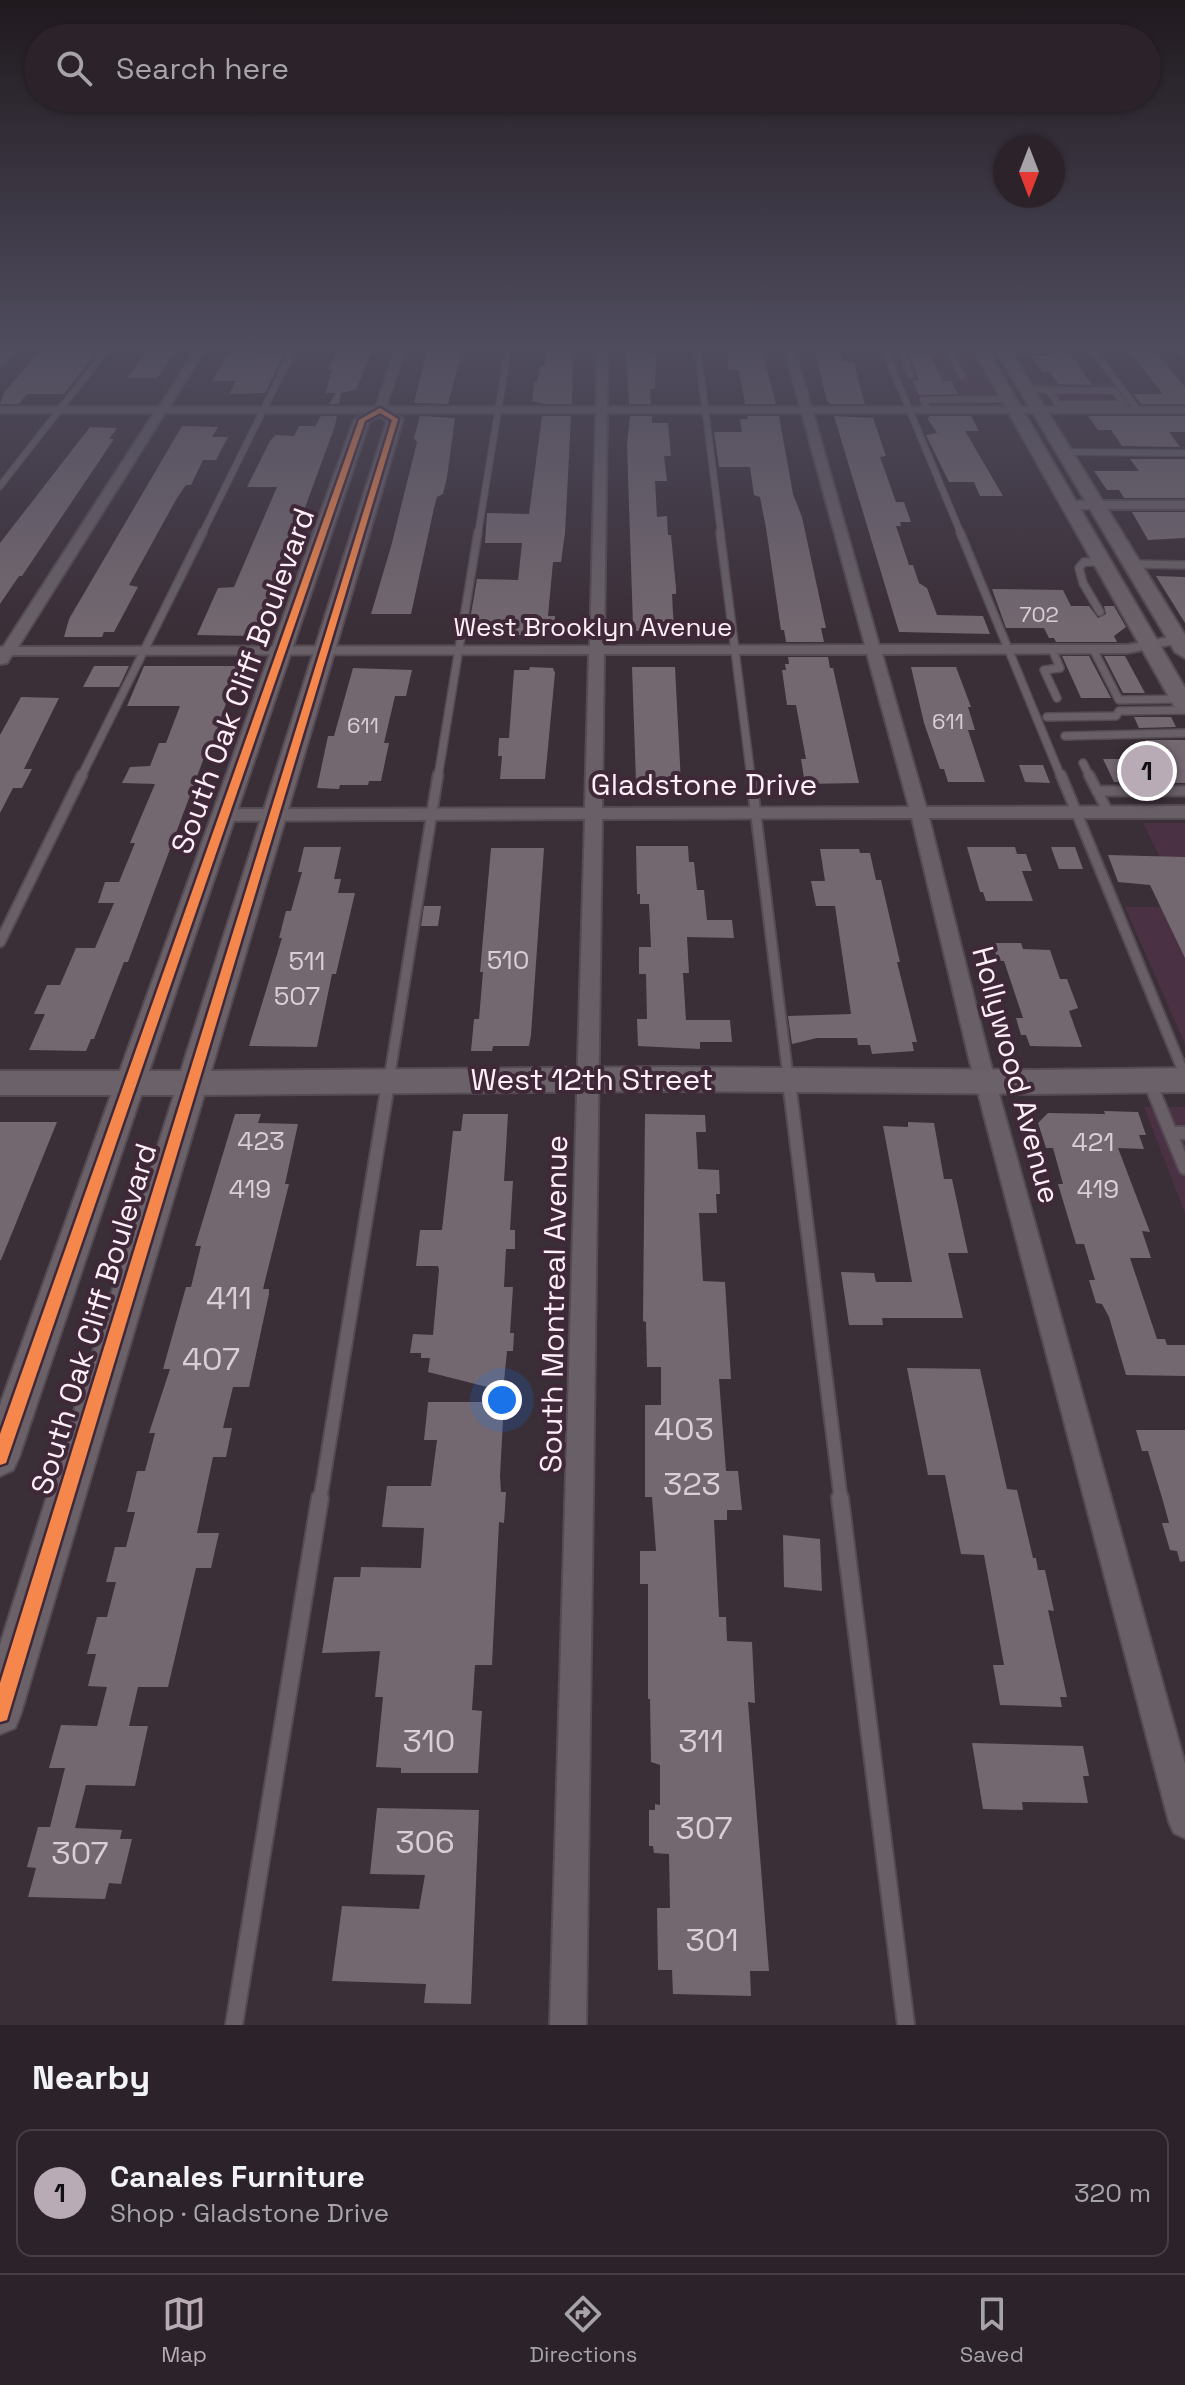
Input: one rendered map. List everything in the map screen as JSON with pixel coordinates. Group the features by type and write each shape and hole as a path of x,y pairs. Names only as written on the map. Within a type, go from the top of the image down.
{"street":[{"path":"3,655 144,438"},
{"name":"South Oak Cliff Boulevard","path":"0,1457 128,1083 356,438"},
{"name":"South Oak Cliff Boulevard","path":"0,1713 389,438"},
{"name":"South Montreal Avenue","path":"568,2025 602,438"},
{"name":"Hollywood Avenue","path":"815,438 871,650 919,814 986,1082 1185,1822"},
{"path":"1031,438 1102,562 1124,612 1150,645 1184,705"},
{"path":"1056,438 1183,643"},
{"path":"1069,505 1185,505"},
{"name":"West Brooklyn Avenue","path":"3,655 147,651 1093,649 1183,643"},
{"name":"Gladstone Drive","path":"223,815 1185,812"},
{"name":"West 12th Street","path":"0,1083 193,1085 588,1079 986,1082 1185,1078"}],"lane":[{"path":"0,486 38,438"},
{"path":"0,942 250,438"},
{"path":"234,2025 494,438"},
{"path":"709,438 906,2025"},
{"path":"921,438 1185,1078"},
{"path":"1064,452 1185,453"},
{"path":"1100,612 1083,583 1079,568 1084,562 1102,562"},
{"path":"1132,564 1185,565"},
{"path":"1052,649 1060,668 1044,670 1057,698"},
{"path":"1093,649 1119,700 1184,705"},
{"path":"1047,717 1116,716 1119,711 1184,705"},
{"path":"1065,736 1185,733"},
{"path":"1083,763 1108,812"},
{"path":"1097,791 1185,791"},
{"path":"1148,1081 1185,1168"},
{"path":"1171,1133 1185,1133"}],"shaded area":[{"path":"1143,823 1185,823 1185,1044 1125,907 1184,907"},
{"path":"1144,1107 1185,1107 1185,1213"}],"building":[{"path":"81,438 114,439 0,604 0,543"},
{"path":"175,438 227,438 216,460 203,460 191,485 186,485 177,498 129,585 138,587 114,632 104,632 102,637 64,637 69,619"},
{"path":"272,438 330,438 303,513 294,531 290,532 253,636 197,635 218,588 234,587 277,487 247,487"},
{"path":"414,438 452,438 447,477 443,494 437,497 434,508 411,614 371,614 392,543 417,442"},
{"path":"539,438 570,438 565,533 561,562 553,562 548,616 555,616 554,634 467,637 477,579 518,580 522,543 485,543 487,513 529,514"},
{"path":"628,438 669,438 671,456 664,456 667,481 655,481 657,517 667,516 668,535 671,535 676,588 676,594 672,594 674,632 636,631 636,626 633,626"},
{"path":"715,438 783,438 793,494 802,517 826,628 821,628 824,642 786,642 784,630 781,630 760,497 754,495 750,467 719,467"},
{"path":"841,438 880,438 886,456 880,457 896,502 904,502 911,522 900,522 901,526 896,526 909,565 913,565 919,583 927,588 937,615 983,616 990,634 899,632"},
{"path":"928,438 969,438 1003,496 980,496 974,482 949,482"},
{"path":"1117,438 1174,438 1180,447 1122,446"},
{"path":"1130,459 1185,459 1185,498 1124,498 1119,490 1107,490 1094,471 1139,471"},
{"path":"1132,512 1185,512 1185,538 1148,540"},
{"path":"1156,576 1185,577 1185,623"},
{"path":"992,589 1063,590 1071,606 1089,606 1098,618 1106,614 1104,606 1114,606 1126,627 1114,636 1117,642 1056,642 1054,638 1049,638 1044,628 1006,628"},
{"path":"1062,656 1089,656 1111,698 1081,698"},
{"path":"1104,656 1125,656 1145,693 1123,693"},
{"path":"788,657 828,657 859,783 805,784 801,759 806,759 796,705 787,705 782,670 786,670 785,664 789,664"},
{"path":"94,666 129,666 119,687 83,687"},
{"path":"144,666 239,666 128,962 124,962 94,1039 91,1039 86,1051 29,1050 45,1014 34,1014 47,985 60,985 76,948 95,948 114,903 98,903 105,882 119,882 135,843 130,843 155,784 122,783 130,767 150,766 159,743 166,743 180,706 127,706"},
{"path":"530,667 553,668 555,673 545,779 500,779 502,756 498,756 499,738 509,738 514,670 529,670"},
{"path":"632,667 675,667 681,783 636,782"},
{"path":"911,667 956,667 971,707 968,707 975,730 968,730 985,782 948,782 944,769 940,769 924,723"},
{"path":"353,668 412,670 406,696 395,696 384,743 389,743 381,781 369,781 368,785 340,785 339,789 317,788 328,736 334,736"},
{"path":"21,697 59,698 24,769 32,769 22,788 13,788 0,813 0,735"},
{"path":"1134,717 1171,717 1176,727 1139,728"},
{"path":"1145,740 1185,740 1185,783 1114,782 1103,759 1154,759"},
{"path":"1019,765 1043,765 1050,783 1025,782"},
{"path":"636,846 688,846 689,862 694,862 697,890 704,890 707,920 732,920 734,938 687,937 689,973 683,973 686,1020 730,1020 732,1042 700,1042 700,1049 638,1046 637,1019 647,1019 646,974 639,974 639,947 651,947 649,904 640,904 640,894 637,894"},
{"path":"304,847 341,847 334,879 341,879 338,893 355,893 336,974 332,974 317,1047 249,1046 282,938 279,938 286,911 291,911 302,872 298,872"},
{"path":"967,847 1015,847 1017,854 1026,854 1032,871 1022,871 1033,901 986,901 983,892 980,892"},
{"path":"1051,847 1075,847 1083,869 1059,869"},
{"path":"491,848 544,848 531,1035 529,1046 493,1046 492,1051 471,1051 474,1019 479,1019"},
{"path":"820,849 859,849 860,853 870,853 876,880 881,880 900,962 897,962 917,1042 912,1042 914,1051 872,1054 870,1045 858,1045 857,1038 817,1038 792,1044 788,1016 851,1014 835,906 816,906 811,881 825,881"},
{"path":"1108,855 1185,857 1185,958 1150,885 1118,882"},
{"path":"424,906 441,906 438,926 421,926"},
{"path":"992,943 1021,943 1023,949 1050,950 1060,979 1067,979 1078,1008 1069,1011 1082,1047 1030,1046 1026,1035 1021,1035 1016,1018 1023,1018 1004,961 998,961"},
{"path":"1104,1111 1138,1112 1146,1135 1139,1135 1144,1149 1118,1148 1150,1232 1142,1231 1151,1258 1130,1258 1157,1339 1165,1339 1167,1345 1185,1345 1185,1376 1126,1375 1109,1317 1102,1304 1096,1303 1089,1280 1095,1280 1084,1244 1076,1244 1058,1184 1063,1184 1053,1148 1046,1148 1038,1123 1048,1113 1105,1114"},
{"path":"235,1114 261,1114 258,1123 298,1124 285,1184 289,1184 263,1289 269,1289 269,1294 249,1387 233,1387 223,1428 232,1428 226,1457 213,1457 197,1533 219,1533 211,1568 196,1568 168,1687 138,1687 129,1726 148,1726 135,1786 86,1785 75,1828 122,1830 120,1839 132,1839 121,1884 109,1883 105,1899 28,1897 36,1868 27,1867 38,1827 50,1827 65,1768 49,1768 61,1725 97,1726 107,1687 88,1686 96,1654 87,1654 97,1617 107,1617 116,1582 106,1582 115,1547 126,1547 135,1512 127,1512 137,1471 145,1471 155,1433 149,1433 170,1369 163,1369 186,1287 191,1287 201,1246 195,1246"},
{"path":"463,1114 508,1114 504,1181 513,1181 510,1230 515,1230 515,1249 506,1249 504,1287 513,1287 510,1333 514,1333 513,1351 507,1351 503,1391 428,1372 430,1358 421,1358 421,1353 410,1353 413,1334 433,1335 439,1270 438,1266 416,1266 420,1230 442,1230 453,1131 461,1131"},
{"path":"645,1114 705,1115 706,1132 696,1132 698,1169 719,1170 717,1213 699,1213 703,1281 725,1282 731,1379 719,1379 726,1471 738,1471 742,1510 727,1510 727,1520 714,1520 719,1617 726,1617 727,1641 752,1642 755,1703 748,1702 769,1971 750,1971 751,1996 673,1994 672,1970 658,1970 657,1908 670,1908 669,1854 654,1853 653,1846 649,1846 649,1810 655,1810 655,1804 660,1805 660,1765 651,1762 648,1584 640,1584 640,1551 656,1551 652,1497 645,1497 645,1405 661,1405 661,1367 647,1367 646,1322 643,1321"},
{"path":"0,1122 57,1122 1,1260 0,1260"},
{"path":"908,1122 934,1123 944,1179 952,1179 968,1253 948,1253 963,1318 882,1318 883,1325 849,1325 841,1272 874,1273 876,1282 912,1282 883,1126 908,1127"},
{"path":"907,1368 980,1369 1007,1489 1017,1490 1033,1558 1036,1558 1038,1570 1045,1570 1054,1611 1048,1610 1067,1697 1060,1697 1062,1707 1000,1705 993,1665 1004,1665 984,1555 961,1554 945,1475 928,1475"},
{"path":"428,1402 504,1402 500,1476 501,1492 506,1492 504,1523 499,1522 492,1665 475,1665 472,1710 482,1711 478,1773 401,1773 401,1768 376,1767 383,1697 375,1697 380,1651 322,1653 334,1577 360,1577 361,1567 421,1568 424,1528 382,1527 387,1486 431,1486 437,1440 424,1440"},
{"path":"1136,1430 1185,1430 1185,1561 1180,1562 1177,1551 1170,1550 1162,1523 1169,1523 1163,1501 1148,1451 1142,1451"},
{"path":"783,1535 820,1539 822,1591 784,1587"},
{"path":"972,1743 1083,1746 1089,1776 1083,1776 1088,1803 1022,1802 1023,1810 983,1809"},
{"path":"377,1808 479,1810 471,2004 424,2003 426,1984 332,1981 342,1906 419,1909 425,1875 370,1874"}],"cycle path":[{"path":"0,1457 356,438"},
{"path":"0,1713 389,438"}],"place":[{"name":"Canales Furniture","path":"1147,771"}]}
